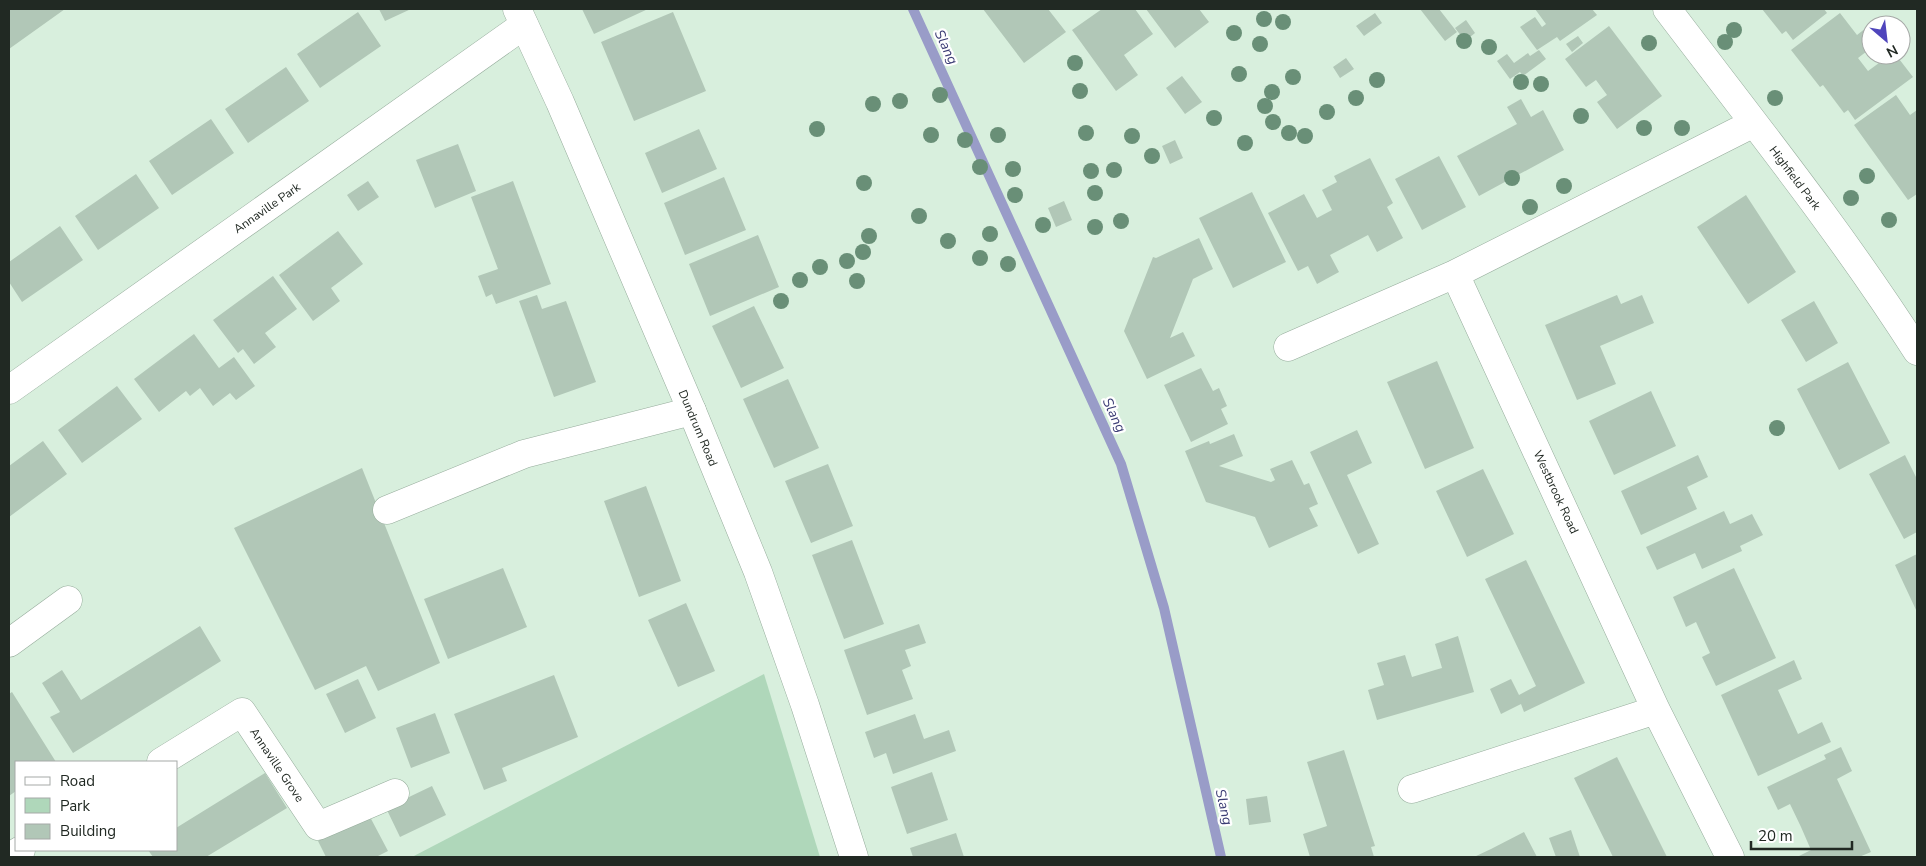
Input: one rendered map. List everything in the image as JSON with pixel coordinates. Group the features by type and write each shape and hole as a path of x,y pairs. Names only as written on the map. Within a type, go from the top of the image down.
{"street":[{"name":"Highfield Park","path":"1667,9 1754,123 1881,296 1917,351"},
{"name":"Annaville Park","path":"9,390 521,17"},
{"name":"Dundrum Road","path":"521,17 560,102 692,411 776,620 854,857"},
{"path":"1288,347 1455,274 1754,123"},
{"name":"Westbrook Road","path":"1455,274 1656,710 1730,857"},
{"path":"386,510 524,454 692,411"},
{"path":"9,643 68,600"},
{"path":"1412,789 1656,710"},
{"name":"Annaville Grove","path":"164,761 242,712 318,826 395,792"}],"green space":[{"path":"764,674 820,857 412,857"}],"building":[{"path":"9,9 65,9 9,49"},
{"path":"379,9 411,9 385,21"},
{"path":"582,9 648,9 594,34"},
{"path":"983,9 1048,9 1066,32 1024,63"},
{"path":"1102,9 1135,9 1153,34 1124,55 1138,75 1116,91 1072,30"},
{"path":"1146,9 1199,9 1209,22 1175,48"},
{"path":"1420,9 1439,9 1457,32 1445,41"},
{"path":"1535,9 1592,9 1597,15 1560,41 1557,37 1537,50 1520,27 1535,17 1542,27 1546,24"},
{"path":"1762,9 1824,9 1827,13 1793,40 1786,31 1782,34"},
{"path":"358,12 381,46 320,88 297,54"},
{"path":"673,12 706,91 634,121 601,42"},
{"path":"1375,13 1382,23 1364,36 1356,26"},
{"path":"1840,13 1857,35 1861,32 1861,56 1858,58 1861,65 1863,65 1868,71 1876,65 1904,65 1913,77 1855,120 1848,110 1844,113 1823,85 1820,87 1791,50"},
{"path":"1466,20 1475,33 1465,41 1455,28"},
{"path":"1609,26 1662,96 1617,129 1597,102 1607,95 1596,80 1586,87 1565,59"},
{"path":"1578,36 1583,43 1572,52 1566,44"},
{"path":"1539,50 1546,59 1523,76 1520,72 1510,79 1497,61 1507,54 1514,63 1528,53 1530,56"},
{"path":"1346,58 1354,69 1340,78 1333,67"},
{"path":"286,67 309,101 248,143 225,109"},
{"path":"1182,76 1202,102 1185,114 1166,88"},
{"path":"1896,95 1910,115 1917,110 1917,194 1908,200 1854,125"},
{"path":"1521,99 1531,117 1543,110 1564,150 1479,196 1457,156 1517,124 1507,107"},
{"path":"211,119 234,153 172,195 149,161"},
{"path":"699,129 717,169 662,193 645,153"},
{"path":"1175,140 1183,158 1170,164 1162,146"},
{"path":"458,144 476,191 435,208 416,160"},
{"path":"1439,156 1466,207 1422,230 1395,179"},
{"path":"1370,158 1393,203 1387,207 1403,238 1377,252 1368,235 1330,255 1339,272 1317,284 1308,266 1298,271 1268,213 1304,194 1317,218 1332,210 1322,190 1337,182 1334,176"},
{"path":"136,174 159,208 98,250 75,216"},
{"path":"724,177 746,230 685,255 664,203"},
{"path":"368,181 379,197 358,211 347,195"},
{"path":"513,181 551,284 496,304 492,294 486,297 478,276 498,269 471,197"},
{"path":"1252,192 1286,262 1233,288 1199,218"},
{"path":"1746,195 1796,272 1748,304 1697,227"},
{"path":"1064,201 1072,220 1056,227 1048,208"},
{"path":"60,226 83,260 22,302 9,282 9,262"},
{"path":"338,231 363,264 331,288 340,301 313,321 279,275"},
{"path":"758,235 779,287 710,316 689,264"},
{"path":"1199,238 1213,269 1193,279 1170,338 1183,332 1195,356 1147,379 1124,331 1153,257 1156,258"},
{"path":"273,276 297,309 265,333 276,347 254,364 243,349 238,353 213,320"},
{"path":"537,295 542,309 566,301 596,382 554,397 519,301"},
{"path":"1617,295 1621,304 1642,295 1654,323 1600,346 1616,384 1577,400 1545,325"},
{"path":"1814,301 1838,343 1806,362 1781,320"},
{"path":"754,306 784,368 741,388 712,326"},
{"path":"194,334 219,368 234,357 255,386 236,400 230,393 213,406 200,388 190,396 186,391 159,412 134,379"},
{"path":"1437,361 1474,448 1425,469 1387,382"},
{"path":"1848,362 1890,443 1839,470 1797,389"},
{"path":"1201,368 1213,391 1219,388 1227,406 1221,409 1228,424 1191,442 1164,385"},
{"path":"788,379 819,448 774,468 743,399"},
{"path":"117,386 142,419 82,463 58,430"},
{"path":"1651,391 1676,446 1614,475 1589,421"},
{"path":"1357,430 1372,463 1347,475 1379,544 1358,554 1310,452"},
{"path":"1234,434 1243,456 1219,466 1271,482 1275,480 1270,469 1292,460 1304,485 1309,483 1318,504 1309,508 1318,526 1269,548 1255,517 1206,502 1185,451 1209,441 1210,444"},
{"path":"43,441 67,474 9,517 9,466"},
{"path":"1698,455 1708,477 1687,487 1697,509 1641,535 1621,491"},
{"path":"1905,455 1917,479 1917,532 1904,539 1869,474"},
{"path":"828,464 853,526 811,543 785,481"},
{"path":"362,468 440,663 378,691 366,666 315,690 234,528"},
{"path":"1483,469 1514,534 1467,557 1436,491"},
{"path":"646,486 681,581 639,597 604,501"},
{"path":"1724,511 1730,524 1752,514 1763,535 1740,546 1742,551 1702,569 1695,553 1657,570 1646,547"},
{"path":"852,540 884,624 844,639 812,555"},
{"path":"1917,554 1917,612 1895,565"},
{"path":"1526,560 1585,683 1524,712 1521,704 1501,714 1490,689 1511,679 1519,695 1536,686 1485,579"},
{"path":"503,568 527,627 448,659 424,599"},
{"path":"1734,568 1776,658 1716,686 1702,657 1710,653 1696,622 1686,627 1673,597"},
{"path":"686,603 715,671 678,687 648,620"},
{"path":"919,624 926,643 905,650 911,666 902,670 913,699 867,715 844,650"},
{"path":"200,626 221,661 73,753 50,717 60,712 42,683 62,670 81,700"},
{"path":"1458,636 1474,692 1377,720 1368,690 1384,685 1377,663 1405,655 1412,677 1442,668 1435,644"},
{"path":"1794,660 1802,679 1778,690 1798,734 1822,722 1831,742 1758,776 1721,695"},
{"path":"554,675 578,737 502,768 507,781 484,790 454,714"},
{"path":"358,679 376,718 345,733 326,694"},
{"path":"12,692 55,761 15,761 15,792 9,796 9,694"},
{"path":"435,713 450,753 411,768 396,728"},
{"path":"915,714 924,739 949,730 956,751 893,774 886,753 874,758 865,732"},
{"path":"1841,747 1852,771 1837,779 1871,852 1859,857 1800,857 1811,850 1801,827 1790,804 1778,810 1767,787 1826,759 1824,755"},
{"path":"1344,750 1375,846 1371,847 1374,857 1310,857 1303,834 1327,826 1307,762"},
{"path":"1617,757 1667,857 1613,857 1574,778"},
{"path":"932,772 948,820 907,834 891,787"},
{"path":"265,773 287,808 206,857 153,857 149,851 178,851 178,827"},
{"path":"432,786 446,815 400,837 386,808"},
{"path":"1267,796 1271,822 1249,825 1246,799"},
{"path":"369,815 388,851 376,857 326,857 318,841"},
{"path":"1571,830 1580,857 1556,857 1549,838"},
{"path":"1524,832 1537,857 1474,857 1491,849"},
{"path":"956,833 964,857 913,857 910,848"}],"waterway":[{"name":"Slang","path":"913,9 1121,464 1164,608 1221,857"}]}
